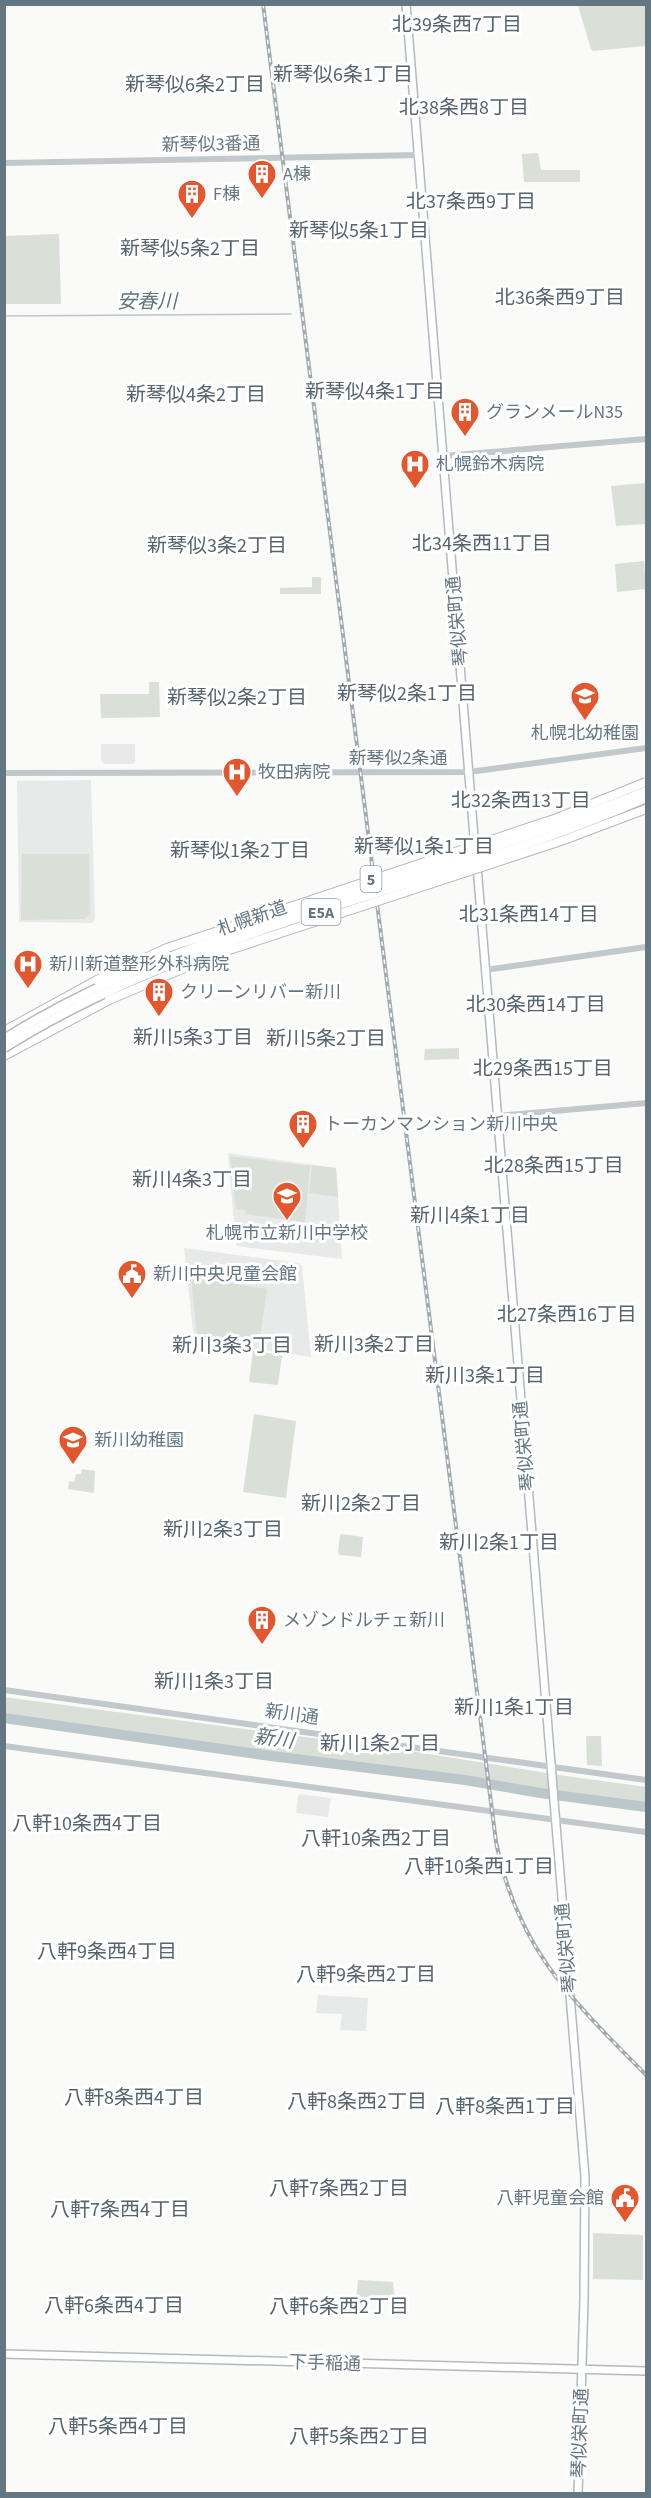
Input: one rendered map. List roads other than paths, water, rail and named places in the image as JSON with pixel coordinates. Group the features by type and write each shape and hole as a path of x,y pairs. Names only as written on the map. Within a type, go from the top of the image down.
{"highway":[{"name":"札幌新道","path":"4,1031 97,980 167,948 557,818 646,782"},
{"name":"E5A","path":"4,1039 101,987 218,938 558,825 646,791"},
{"name":"E5A","path":"4,1048 108,991 219,945 558,833 646,798"},
{"name":"札幌新道","path":"4,1056 109,1000 220,953 561,841 646,809"}],"main road":[{"name":"琴似栄町通","path":"406,4 585,2177 578,2493"},
{"name":"下手稲通","path":"4,2354 646,2371"}],"street":[{"name":"新琴似3番通","path":"4,163 419,155"},
{"path":"443,456 646,439"},
{"name":"新琴似2条通","path":"4,773 469,772 646,748"},
{"path":"485,970 646,947"},
{"path":"497,1116 646,1103"},
{"name":"新川通","path":"4,1690 646,1779"},
{"path":"4,1746 646,1832"}],"waterway":[{"name":"安春川","path":"4,316 291,314"},
{"name":"新川","path":"4,1718 271,1756 465,1780 646,1807"}],"railway":[{"path":"263,4 496,1842 505,1880 533,1943 572,1997 646,2075"}],"place":[{"name":"A棟","path":"262,200"},
{"name":"F棟","path":"192,220"},
{"name":"グランメールN35","path":"465,438"},
{"name":"札幌鈴木病院","path":"415,490"},
{"name":"札幌北幼稚園","path":"585,722"},
{"name":"牧田病院","path":"237,798"},
{"name":"新川新道整形外科病院","path":"28,990"},
{"name":"クリーンリバー新川","path":"159,1018"},
{"name":"トーカンマンション新川中央","path":"303,1150"},
{"name":"札幌市立新川中学校","path":"287,1222"},
{"name":"新川中央児童会館","path":"132,1300"},
{"name":"新川幼稚園","path":"73,1466"},
{"name":"メゾンドルチェ新川","path":"262,1646"},
{"name":"八軒児童会館","path":"625,2224"}],"district":[{"name":"北39条西7丁目","path":"457,24"},
{"name":"新琴似6条1丁目","path":"343,74"},
{"name":"新琴似6条2丁目","path":"195,84"},
{"name":"北38条西8丁目","path":"464,107"},
{"name":"北37条西9丁目","path":"471,201"},
{"name":"新琴似5条1丁目","path":"359,230"},
{"name":"新琴似5条2丁目","path":"190,248"},
{"name":"北36条西9丁目","path":"560,297"},
{"name":"新琴似4条1丁目","path":"375,391"},
{"name":"新琴似4条2丁目","path":"196,394"},
{"name":"北34条西11丁目","path":"482,543"},
{"name":"新琴似3条2丁目","path":"217,545"},
{"name":"新琴似2条1丁目","path":"407,693"},
{"name":"新琴似2条2丁目","path":"237,697"},
{"name":"北32条西13丁目","path":"521,800"},
{"name":"新琴似1条1丁目","path":"424,846"},
{"name":"新琴似1条2丁目","path":"240,850"},
{"name":"北31条西14丁目","path":"529,914"},
{"name":"北30条西14丁目","path":"536,1004"},
{"name":"新川5条3丁目","path":"193,1037"},
{"name":"新川5条2丁目","path":"326,1038"},
{"name":"北29条西15丁目","path":"543,1068"},
{"name":"北28条西15丁目","path":"554,1165"},
{"name":"新川4条3丁目","path":"192,1179"},
{"name":"新川4条1丁目","path":"470,1215"},
{"name":"北27条西16丁目","path":"567,1314"},
{"name":"新川3条2丁目","path":"374,1344"},
{"name":"新川3条3丁目","path":"232,1345"},
{"name":"新川3条1丁目","path":"485,1375"},
{"name":"新川2条2丁目","path":"361,1503"},
{"name":"新川2条3丁目","path":"223,1529"},
{"name":"新川2条1丁目","path":"499,1542"},
{"name":"新川1条3丁目","path":"214,1681"},
{"name":"新川1条1丁目","path":"514,1707"},
{"name":"新川1条2丁目","path":"380,1743"},
{"name":"八軒10条西4丁目","path":"87,1823"},
{"name":"八軒10条西2丁目","path":"376,1838"},
{"name":"八軒10条西1丁目","path":"479,1866"},
{"name":"八軒9条西4丁目","path":"107,1951"},
{"name":"八軒9条西2丁目","path":"366,1974"},
{"name":"八軒8条西4丁目","path":"134,2097"},
{"name":"八軒8条西2丁目","path":"357,2101"},
{"name":"八軒8条西1丁目","path":"505,2106"},
{"name":"八軒7条西2丁目","path":"339,2188"},
{"name":"八軒7条西4丁目","path":"120,2209"},
{"name":"八軒6条西4丁目","path":"114,2305"},
{"name":"八軒6条西2丁目","path":"339,2306"},
{"name":"八軒5条西4丁目","path":"118,2426"},
{"name":"八軒5条西2丁目","path":"359,2436"}]}
